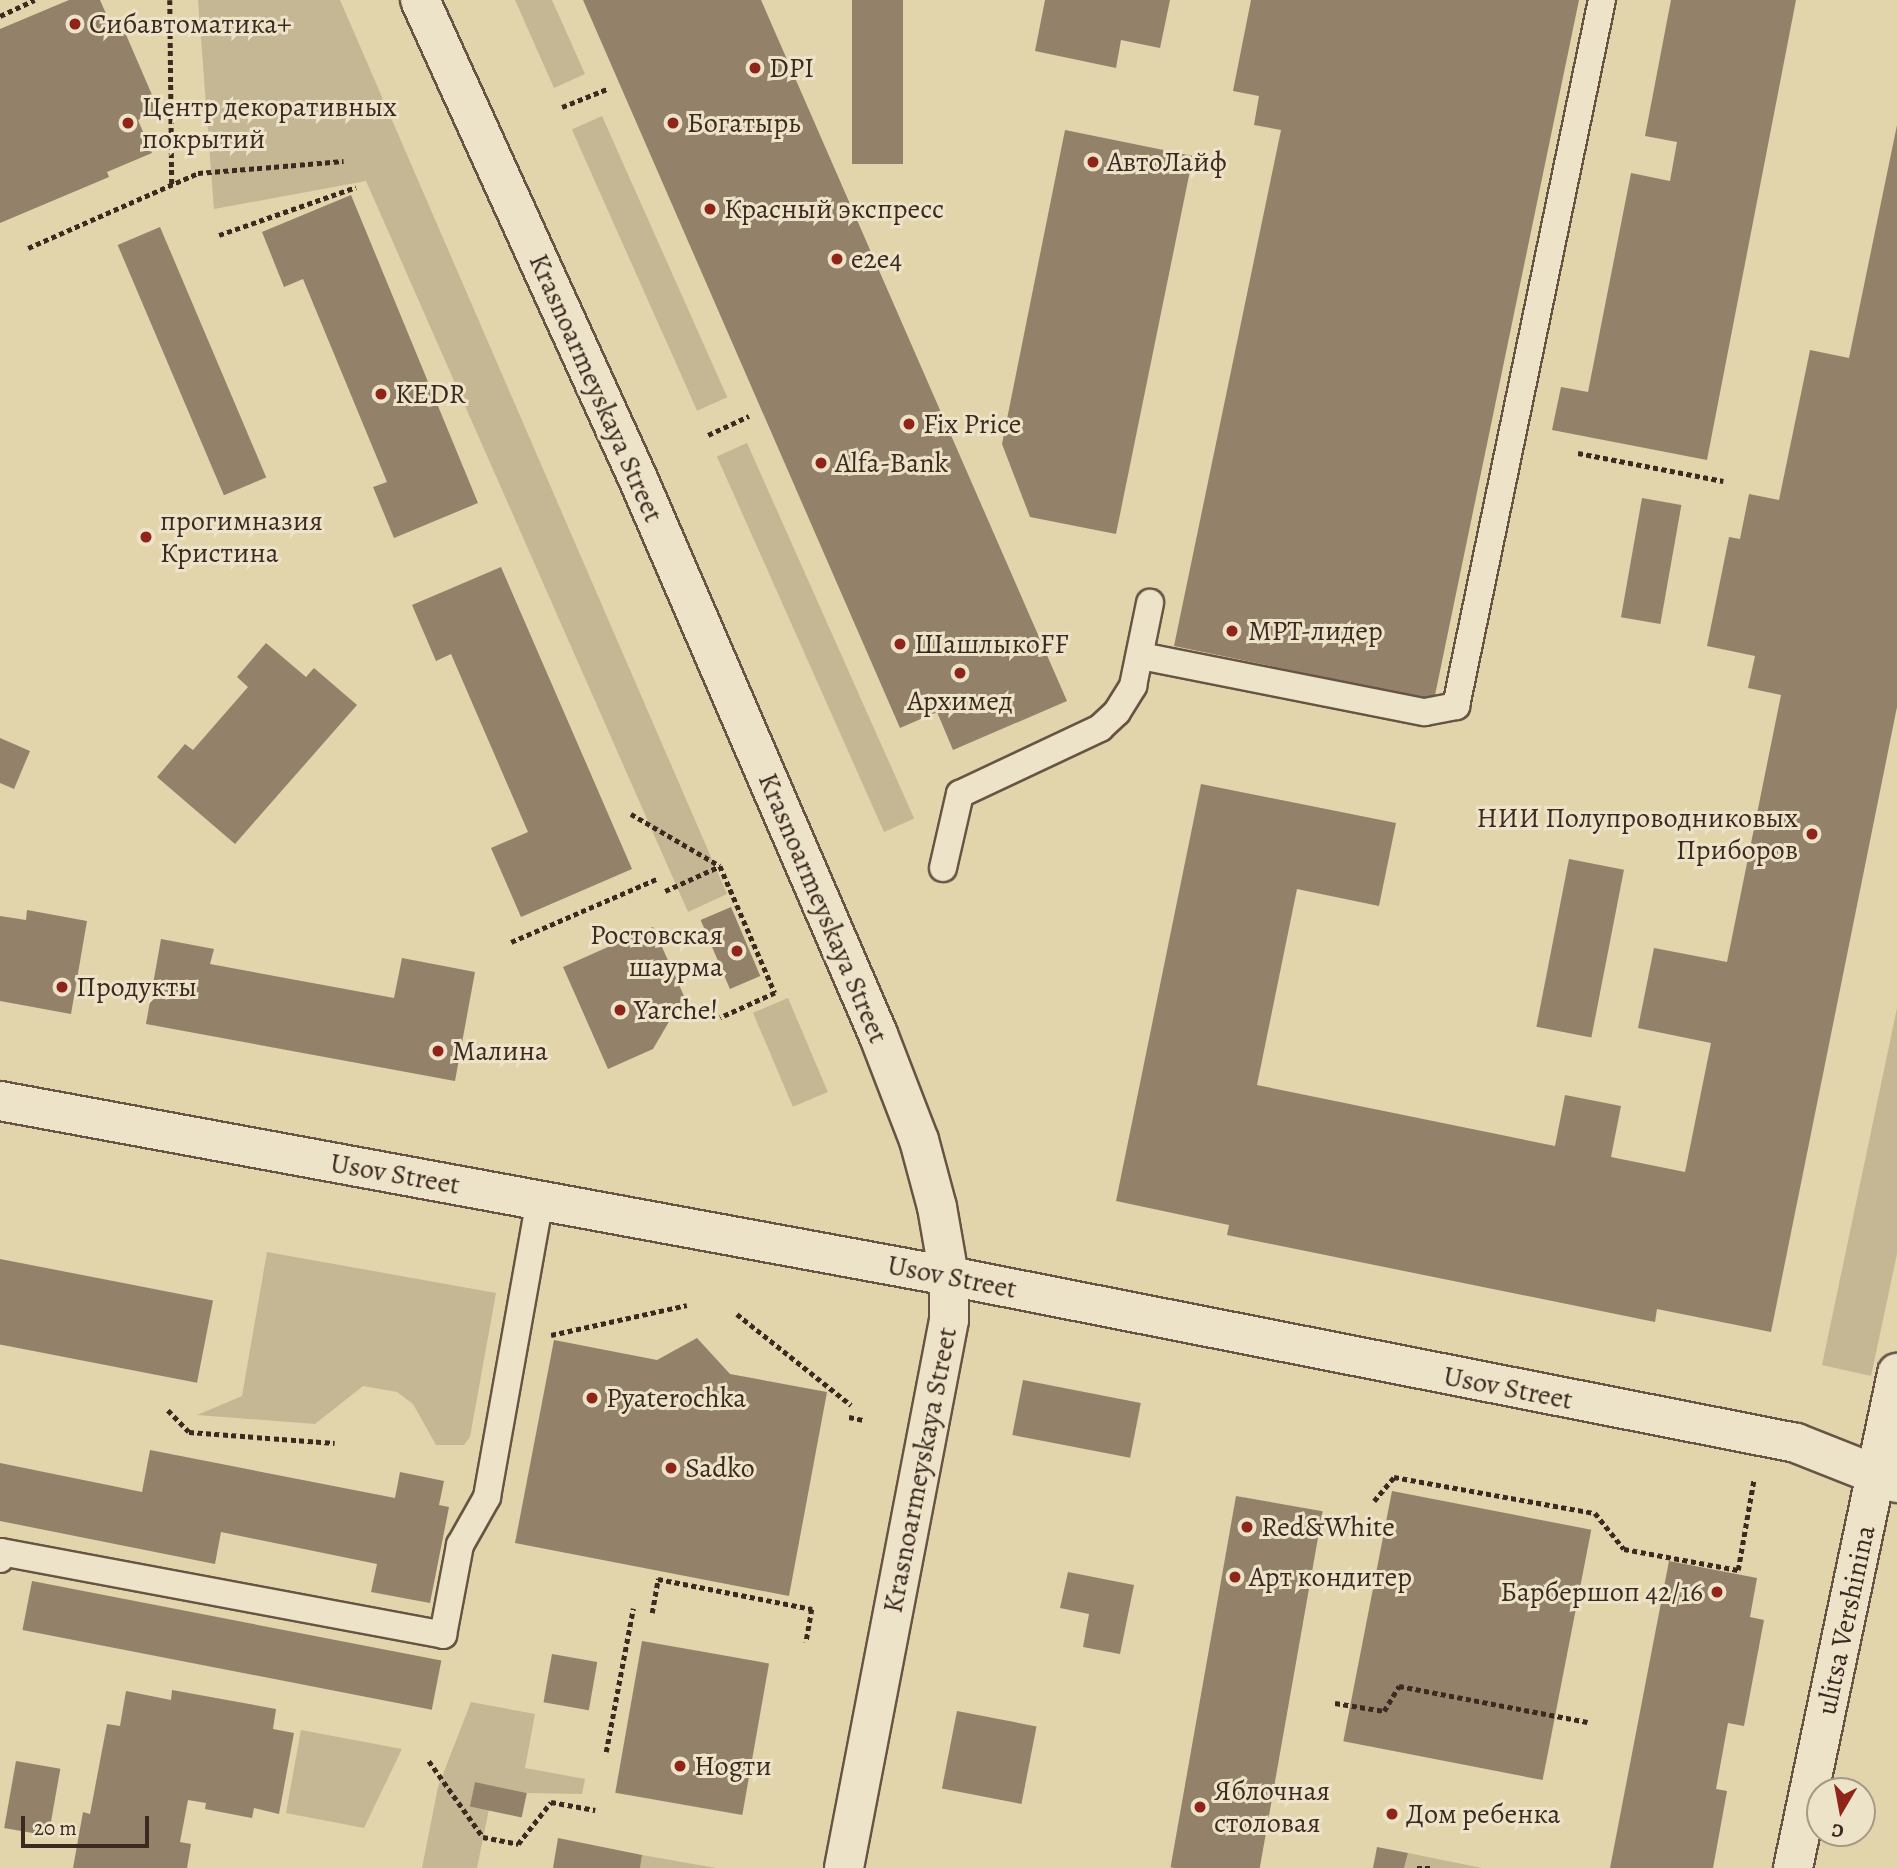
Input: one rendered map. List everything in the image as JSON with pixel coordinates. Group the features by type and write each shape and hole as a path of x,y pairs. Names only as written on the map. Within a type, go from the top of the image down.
{"main road":[{"name":"Krasnoarmeyskaya Street","path":"421,0 639,481 898,1083 937,1207 949,1276 943,1356 844,1868"},
{"name":"Usov Street","path":"0,1101 949,1276 1786,1441 1886,1478"},
{"name":"ulitsa Vershinina","path":"1793,1868 1886,1478 1897,1373"}],"lane":[{"path":"1141,656 1425,712 1456,706 1601,0"},
{"path":"943,868 960,794 1100,728 1117,712 1133,686 1150,603"},
{"path":"0,1559 1,1552 443,1635 460,1545 487,1497 540,1200"}],"path":[{"path":"0,16 34,0"},
{"path":"170,0 172,184"},
{"path":"562,107 607,89"},
{"path":"28,248 198,173 344,162"},
{"path":"219,235 356,187"},
{"path":"708,435 749,416"},
{"path":"1578,453 1723,481"},
{"path":"631,814 720,866 775,993 720,1018"},
{"path":"665,891 720,866"},
{"path":"511,942 659,878"},
{"path":"515,1342 687,1306"},
{"path":"737,1314 851,1405"},
{"path":"168,1410 189,1432 335,1443"},
{"path":"849,1417 863,1420"},
{"path":"1374,1501 1394,1477 1595,1513 1624,1549 1738,1570 1754,1478"},
{"path":"652,1613 658,1579 812,1609 806,1642"},
{"path":"606,1752 633,1609"},
{"path":"1335,1703 1384,1712 1399,1686 1588,1721"},
{"path":"429,1761 483,1837 518,1843 551,1802 595,1810"},
{"path":"1417,1868 1430,1868"}],"shaded area":[{"path":"198,0 340,0 727,894 688,912 366,181 214,209"},
{"path":"515,0 552,0 585,74 554,88"},
{"path":"602,116 727,397 697,411 572,129"},
{"path":"747,443 914,818 884,832 717,456"},
{"path":"788,998 828,1092 793,1107 753,1013"},
{"path":"1897,1008 1897,1254 1871,1376 1822,1365"},
{"path":"267,1252 496,1293 470,1437 464,1445 436,1445 413,1404 397,1392 363,1386 315,1424 197,1415 242,1396"},
{"path":"471,1702 535,1714 525,1768 585,1779 582,1794 527,1793 475,1782 470,1806 489,1809 477,1868 422,1868 438,1787"},
{"path":"301,1730 402,1749 364,1828 286,1813"},
{"path":"1408,1853 1482,1868 1404,1868"},
{"path":"642,1855 716,1868 640,1868"}],"building":[{"path":"69,0 100,0 115,34 124,30 159,111 138,120 152,153 107,172 109,177 0,223 0,29"},
{"path":"583,0 761,0 1067,701 953,750 937,712 900,728"},
{"path":"852,0 903,0 903,164 852,164"},
{"path":"1045,0 1170,0 1160,48 1121,40 1116,68 1035,51"},
{"path":"1251,0 1579,0 1434,700 1174,646 1281,130 1254,125 1259,96 1233,91"},
{"path":"1671,0 1796,0 1707,460 1552,430 1561,387 1588,392 1631,173 1670,181 1677,142 1645,136"},
{"path":"1897,125 1897,707 1771,1332 1657,1309 1655,1322 1227,1235 1229,1225 1116,1201 1201,784 1396,823 1379,906 1297,889 1257,1085 1555,1146 1565,1095 1621,1106 1611,1157 1685,1172 1711,1043 1638,1028 1654,948 1727,962 1781,695 1748,688 1755,656 1707,646 1729,537 1740,539 1749,494 1779,500 1810,350 1849,358"},
{"path":"1065,130 1193,156 1116,534 1030,517 1002,444"},
{"path":"351,195 478,503 394,538 373,487 387,482 303,279 284,287 262,232"},
{"path":"160,227 266,477 224,495 118,245"},
{"path":"1642,498 1681,505 1660,624 1621,617"},
{"path":"501,567 632,869 521,917 491,848 528,832 451,654 436,661 412,605"},
{"path":"266,643 306,677 314,668 357,705 235,844 157,777 185,744 193,750 248,687 237,677"},
{"path":"0,738 30,751 14,789 0,783"},
{"path":"1569,859 1624,870 1591,1038 1536,1027"},
{"path":"731,907 760,976 730,989 701,920"},
{"path":"27,910 87,921 71,1014 0,1001 0,916 26,920"},
{"path":"653,927 684,996 653,1049 608,1069 563,967"},
{"path":"161,939 214,949 210,964 394,998 402,958 475,972 455,1081 146,1024"},
{"path":"0,1259 213,1300 197,1383 0,1345"},
{"name":"Sadko","path":"697,1338 730,1374 827,1392 789,1596 515,1543 554,1340 657,1360"},
{"path":"1023,1380 1141,1403 1130,1458 1012,1435"},
{"path":"150,1450 395,1498 400,1472 444,1481 439,1505 449,1507 430,1603 371,1592 377,1564 221,1532 215,1564 0,1521 0,1463 142,1492"},
{"path":"1392,1491 1591,1530 1543,1780 1343,1741"},
{"path":"1236,1496 1323,1511 1260,1868 1171,1867"},
{"path":"1669,1561 1757,1578 1750,1617 1764,1620 1744,1726 1728,1723 1716,1789 1727,1791 1713,1868 1610,1868"},
{"path":"1068,1572 1134,1585 1120,1654 1083,1647 1089,1614 1060,1608"},
{"path":"32,1581 441,1661 432,1710 22,1630"},
{"path":"642,1641 769,1663 742,1815 615,1793"},
{"path":"552,1654 597,1662 589,1710 543,1702"},
{"path":"172,1690 276,1709 273,1729 294,1733 279,1814 254,1808 252,1818 205,1809 206,1803 188,1800 180,1842 191,1844 187,1868 73,1868 83,1812 90,1814 107,1724 120,1726 126,1691 171,1700"},
{"path":"957,1711 1037,1726 1021,1804 942,1789"},
{"path":"16,1761 60,1769 49,1836 4,1828"},
{"path":"475,1782 527,1793 522,1817 470,1806"},
{"path":"558,1838 642,1855 640,1868 553,1868"},
{"path":"1377,1847 1408,1853 1404,1868 1373,1868"}],"place":[{"name":"Сибавтоматика+","path":"75,24"},
{"name":"DPI","path":"755,68"},
{"name":"Центр декоративных покрытий","path":"128,123"},
{"name":"Богатырь","path":"673,123"},
{"name":"АвтоЛайф","path":"1093,162"},
{"name":"Красный экспресс","path":"710,209"},
{"name":"e2e4","path":"837,259"},
{"name":"KEDR","path":"381,394"},
{"name":"Fix Price","path":"909,424"},
{"name":"Alfa-Bank","path":"821,463"},
{"name":"прогимназия Кристина","path":"146,537"},
{"name":"МРТ-лидер","path":"1232,631"},
{"name":"ШашлыкоFF","path":"900,644"},
{"name":"Архимед","path":"960,673"},
{"name":"НИИ Полупроводниковых Приборов","path":"1812,834"},
{"name":"Ростовская шаурма","path":"737,951"},
{"name":"Продукты","path":"62,987"},
{"name":"Yarche!","path":"620,1010"},
{"name":"Малина","path":"438,1051"},
{"name":"Pyaterochka","path":"592,1398"},
{"name":"Sadko","path":"671,1468"},
{"name":"Red&White","path":"1247,1527"},
{"name":"Арт кондитер","path":"1235,1577"},
{"name":"Барбершоп 42/16","path":"1717,1592"},
{"name":"Ноgти","path":"680,1766"},
{"name":"Яблочная столовая","path":"1200,1807"},
{"name":"Дом ребенка","path":"1392,1814"}]}
